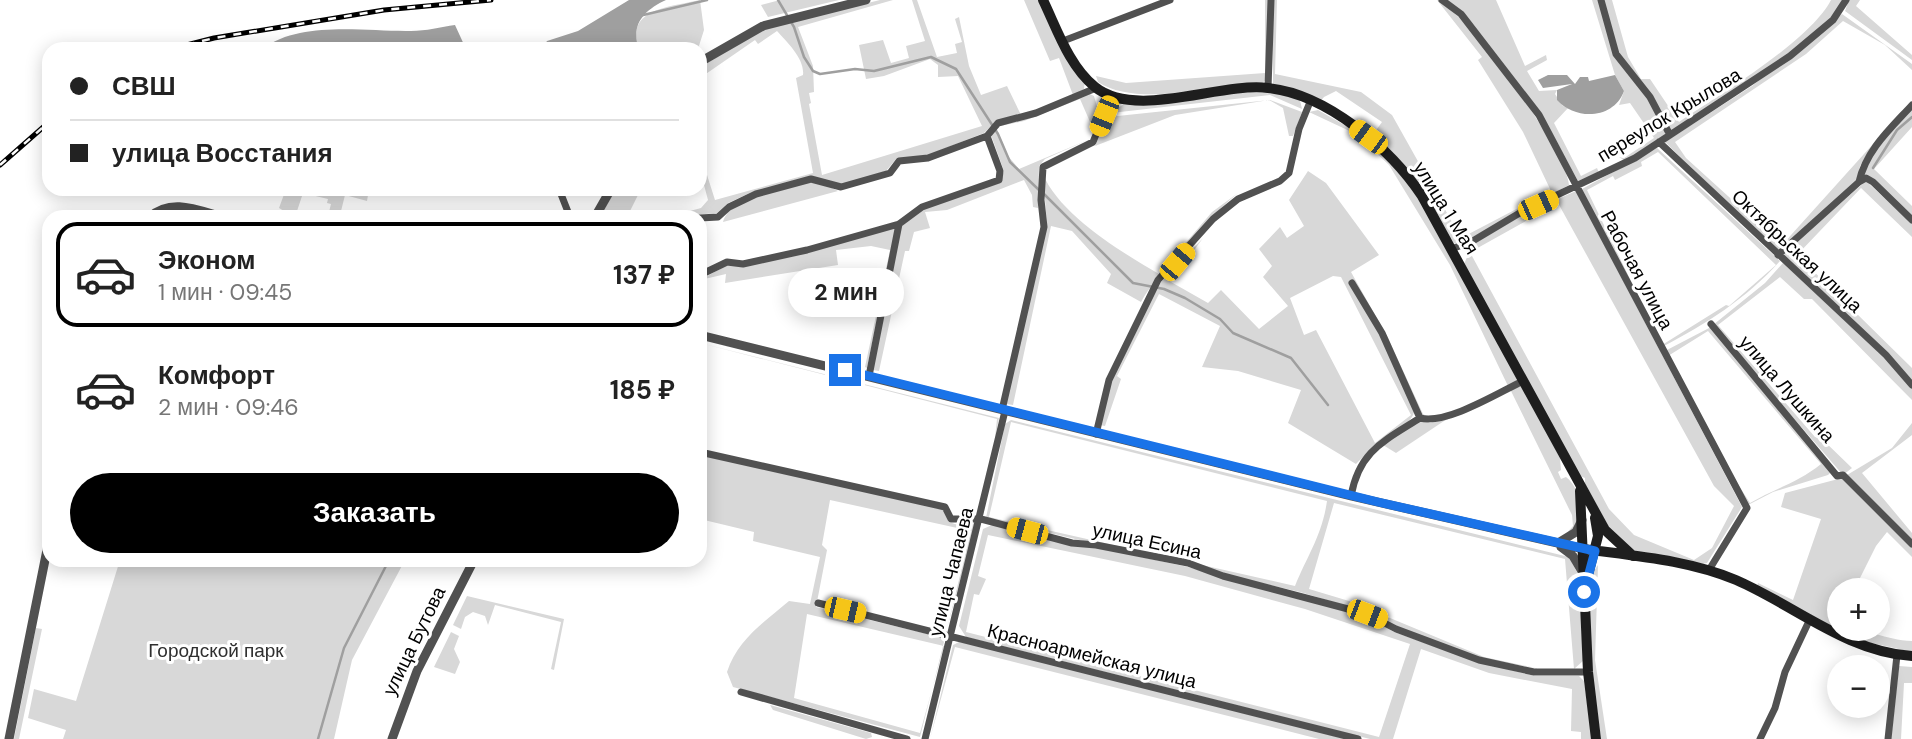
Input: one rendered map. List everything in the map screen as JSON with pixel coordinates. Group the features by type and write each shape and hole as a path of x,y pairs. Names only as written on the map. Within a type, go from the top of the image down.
{"main road":[{"path":"1043,0 1076,65 1096,88 1112,96"},
{"name":"улица 1 Мая","path":"1112,96 1151,99 1268,88 1310,102 1348,122 1387,152 1422,196 1589,504 1613,541 1633,556"},
{"name":"улица 1 Мая","path":"1578,484 1589,550"},
{"path":"1589,504 1598,536 1589,550 1584,592 1588,672 1596,739"},
{"path":"1589,550 1709,570 1856,643 1898,655 1912,656"},
{"path":"1586,574 1600,559 1614,554"}],"street":[{"path":"707,58 763,26 866,0"},
{"path":"1063,41 1170,0"},
{"path":"1268,88 1271,0"},
{"name":"Рабочая улица","path":"1442,0 1461,15 1539,115 1747,508 1709,570"},
{"path":"1601,0 1616,54 1650,97 1670,135"},
{"name":"переулок Крылова","path":"1451,248 1471,242 1492,228 1623,165 1790,55 1833,20 1846,0"},
{"path":"707,218 718,217 729,207 755,194 811,179 841,187 890,173 899,161 906,158 928,158 987,136 998,123 1036,113 1096,88"},
{"name":"улица Чапаева","path":"925,739 981,519 1041,247 1044,226 1041,173 1046,163 1093,142 1112,96"},
{"path":"1096,433 1109,380 1158,280 1213,219 1238,199 1280,181 1289,173 1299,129 1310,102"},
{"path":"1859,182 1862,167 1875,145 1912,105"},
{"path":"707,271 727,261 743,264 807,250 899,224 922,207 999,180 1000,171 987,136"},
{"name":"Октябрьская улица","path":"1659,142 1885,355 1912,385"},
{"path":"1778,255 1866,178 1912,220"},
{"path":"159,210 181,206 196,210"},
{"path":"869,376 899,224"},
{"path":"1352,283 1381,333 1420,418"},
{"name":"улица Лушкина","path":"1711,324 1840,475 1912,544"},
{"path":"707,337 1351,496 1589,550"},
{"path":"1351,496 1357,471 1369,453 1420,418 1431,420 1461,410 1523,381"},
{"name":"улица Есина","path":"707,454 946,507 951,519 956,521 981,519 1072,543 1188,564 1223,576 1367,614 1396,629 1479,660 1534,672 1588,672"},
{"path":"1557,544 1576,533 1583,518"},
{"path":"1557,544 1573,556 1586,574"},
{"path":"9,739 44,567"},
{"name":"улица Бутова","path":"392,739 417,671 470,567"},
{"name":"Красноармейская улица","path":"818,603 1357,739"},
{"path":"1760,739 1775,708 1785,672 1810,618"},
{"path":"1888,739 1898,655"},
{"path":"741,692 907,739"}],"green space":[{"path":"700,0 704,30 700,42 638,42 638,25 644,17 664,8"},
{"path":"780,0 839,0 768,17 761,5"},
{"path":"880,0 893,0 798,27 813,66 814,92 809,93 809,104 822,175 982,126 958,76 938,77 938,65 930,59 884,76 866,79 859,45 883,40 891,63 909,58 906,46 925,41 912,0 917,0 937,57 957,53 955,44 962,42 955,19 959,17 969,66 981,95 1007,86 1021,115 996,121 984,133 928,155 896,159 886,171 841,185 811,177 752,192 728,203 717,213 694,210 701,208 708,200 707,175 715,200 813,173 796,78 803,75 803,69 794,51 777,31 758,44 755,40 707,73 707,63 766,28"},
{"path":"1024,0 1040,0 1085,80 1084,89 1073,95 1059,58 1050,61"},
{"path":"1265,0 1269,0 1266,80 1262,83 1155,94 1114,90 1098,82 1096,76 1126,83 1265,73"},
{"path":"1273,0 1277,0 1275,74 1361,92 1392,115 1461,238 1551,191 1523,132 1478,60 1482,57 1437,0 1470,29 1513,85 1552,144 1569,185 1469,239 1453,244 1372,136 1382,122 1336,91 1320,102 1273,85"},
{"path":"1445,0 1496,0 1525,66 1546,55 1547,60 1527,71 1539,91 1557,90 1555,94 1563,106 1568,108 1554,123 1581,176 1597,168 1599,173 1578,181 1541,113"},
{"path":"1592,0 1599,0 1615,55 1649,98 1665,131 1665,135 1625,161 1619,157 1624,158 1654,138 1630,103 1619,105 1624,91 1615,75"},
{"path":"1603,0 1612,0 1628,57 1641,79 1650,79 1679,122 1784,50 1820,16 1831,0 1844,0 1833,16 1792,53 1672,131 1618,53"},
{"path":"1849,0 1860,0 1856,6 1912,55 1912,60 1845,11"},
{"path":"1842,14 1912,64 1912,70 1885,45 1843,21 1806,54 1675,142 1686,158 1782,245 1873,144 1860,166 1857,181 1778,252 1665,142 1752,86"},
{"path":"1250,92 1280,94 1300,100 1302,109 1270,95 1111,113 1128,101"},
{"path":"1088,93 1094,96 1099,113 1094,131 1080,99 1024,121 996,127 1008,156 1019,169 1090,139 1045,159 1039,166 1038,208 1033,207 1032,195 1024,180 947,210 925,212 930,228 914,232 909,251 905,251 879,371 873,370 901,227 921,210 933,204 1000,183 1004,171 991,135 992,130 999,124 1037,115"},
{"path":"1267,100 1175,115 1095,146 1108,117"},
{"path":"1269,100 1302,112 1293,136 1289,136 1283,108"},
{"path":"1912,108 1912,127 1874,169 1912,206 1912,218 1874,180 1862,178 1877,147"},
{"path":"1318,110 1348,127 1385,156 1417,195 1518,380 1508,386 1450,265 1389,165 1356,134 1309,112"},
{"path":"1657,148 1780,261 1767,275 1725,310 1662,347 1582,189","holes":["1658,152 1776,265 1729,306 1726,305 1662,345 1587,190 1613,176 1615,180 1642,166 1641,162"]},
{"path":"1308,171 1326,183 1379,255 1351,272 1388,338 1423,414 1430,418 1421,416 1390,347 1350,283 1380,333 1414,412 1406,424 1356,464 1288,423 1301,390 1238,371 1202,367 1220,326 1159,294 1117,376 1121,379 1105,426 1100,425 1112,380 1161,282 1203,238 1171,282 1208,303 1221,290 1259,329 1288,306 1263,277 1272,266 1259,249 1280,227 1287,238 1304,226 1289,200","holes":["1333,276 1341,277 1411,415 1375,443 1316,330 1304,335 1290,298"]},
{"path":"1043,174 1063,203 1093,231 1159,274 1212,212 1238,193 1157,279 1141,302 1107,283 1111,274 1072,231 1051,226 1013,405 1006,404 1047,225"},
{"path":"810,181 820,182 838,191 723,222 736,205 748,199"},
{"path":"1866,181 1912,224 1912,237 1861,188 1797,255 1912,368 1912,381 1781,255"},
{"path":"1576,191 1742,507 1707,563 1634,552 1616,540 1585,484 1585,478 1578,475 1464,264 1473,244 1524,214","holes":["1558,203 1714,486 1734,506 1712,548 1694,560 1634,535 1609,509 1472,256 1474,250"]},
{"path":"283,196 302,196 297,210 279,208"},
{"path":"316,196 345,196 341,210 330,210 331,204 327,203 328,199"},
{"path":"349,196 368,196 367,201"},
{"path":"612,196 638,196 630,210 604,210"},
{"path":"896,228 867,368 865,367 890,250 871,246 836,250 838,265 725,283 726,274 707,278 729,264"},
{"path":"1783,263 1884,357 1912,387 1912,400 1812,299 1804,299 1780,277 1718,325 1815,437 1822,439 1852,468 1843,475 1713,325 1765,283"},
{"path":"1711,327 1831,472 1828,475 1773,492 1748,505 1734,478 1750,503 1795,481 1821,464 1708,331 1668,356 1665,351"},
{"path":"707,345 999,418 995,438 997,419"},
{"path":"1521,384 1560,458 1561,470 1558,472 1561,479 1566,477 1578,494 1579,514 1576,528 1565,535 1573,526 1572,515 1510,389"},
{"path":"1507,392 1444,421 1396,453 1383,445 1420,420 1430,423"},
{"path":"1011,420 1569,557 1579,576 1583,661 1574,669 1565,559 1334,503 1309,589 1349,601 1484,657 1540,669 1480,658 1397,627 1367,612 1300,592 986,518 1005,424","holes":["1011,422 1327,501 1318,535 1295,586 989,517"]},
{"path":"1912,423 1912,435 1862,473 1912,533 1912,540 1847,475 1892,448"},
{"path":"707,456 943,509 949,522 958,525 976,523 947,628 971,531 830,500 822,545 827,550 816,607 940,637 944,642 943,646 807,614 794,698 920,733 932,690 920,737 733,687 727,672 738,650 752,632 789,601 810,604 820,557 753,541 754,532 707,521"},
{"path":"1842,478 1912,548 1912,557 1887,532 1876,546 1860,578 1827,578 1827,623 1757,586 1758,583 1793,600 1821,519 1781,507 1785,493"},
{"path":"992,525 1188,567 1365,616 1394,632 1478,662 1535,676 1579,676 1584,681 1592,739 1581,739 1581,732 1571,731 1572,689 1489,673 1421,649 1393,739 1370,739 966,637 959,626 983,529","holes":["988,535 1185,576 1305,609 1410,644 1379,737 966,632 974,594 979,595 986,579 978,576"]},
{"path":"1598,565 1595,660 1607,739 1601,739 1592,673 1588,590 1589,578"},
{"name":"Городской парк","path":"118,567 401,567 352,660 334,739 63,739 66,730 28,718 34,689 76,701"},
{"path":"467,596 564,619 554,670 551,669 561,622 495,605 488,625 485,616 473,612 465,617 461,629 453,625"},
{"path":"36,628 42,629 19,739 14,739"},
{"path":"451,632 459,636 454,649 460,662 455,674 434,667"},
{"path":"1890,638 1912,641 1912,652 1862,641 1890,641"},
{"path":"959,642 1346,739 1319,739 955,647 930,739 953,645"},
{"path":"1899,666 1912,667 1912,683 1904,683 1901,739 1891,739"},
{"path":"770,705 871,733 872,737 866,739 773,710"}],"shaded area":[{"path":"629,0 666,0 651,8 641,19 636,33 637,42 546,42 578,31"},
{"path":"455,25 463,42 275,42 314,31 417,31"},
{"path":"1548,75 1567,75 1575,84 1580,77 1588,77 1589,81 1615,75 1624,91 1612,107 1603,112 1584,114 1565,107 1557,100 1557,90 1572,84 1543,88 1538,80"}],"waterway":[{"path":"639,16 707,0"},
{"path":"778,0 794,27 804,57 813,71 820,74 855,69 874,71 931,57 956,69 998,134 1010,162 1039,190"},
{"path":"1873,168 1897,130 1912,117"},
{"path":"1044,194 1133,283 1164,289 1185,298 1220,319 1233,333 1291,358 1328,405"},
{"path":"318,739 344,648 385,567"}],"railway":[{"path":"198,42 384,10 491,0"},
{"path":"0,165 42,128"}],"route":[{"path":"845,370 1539,541 1595,551 1584,592"}]}
